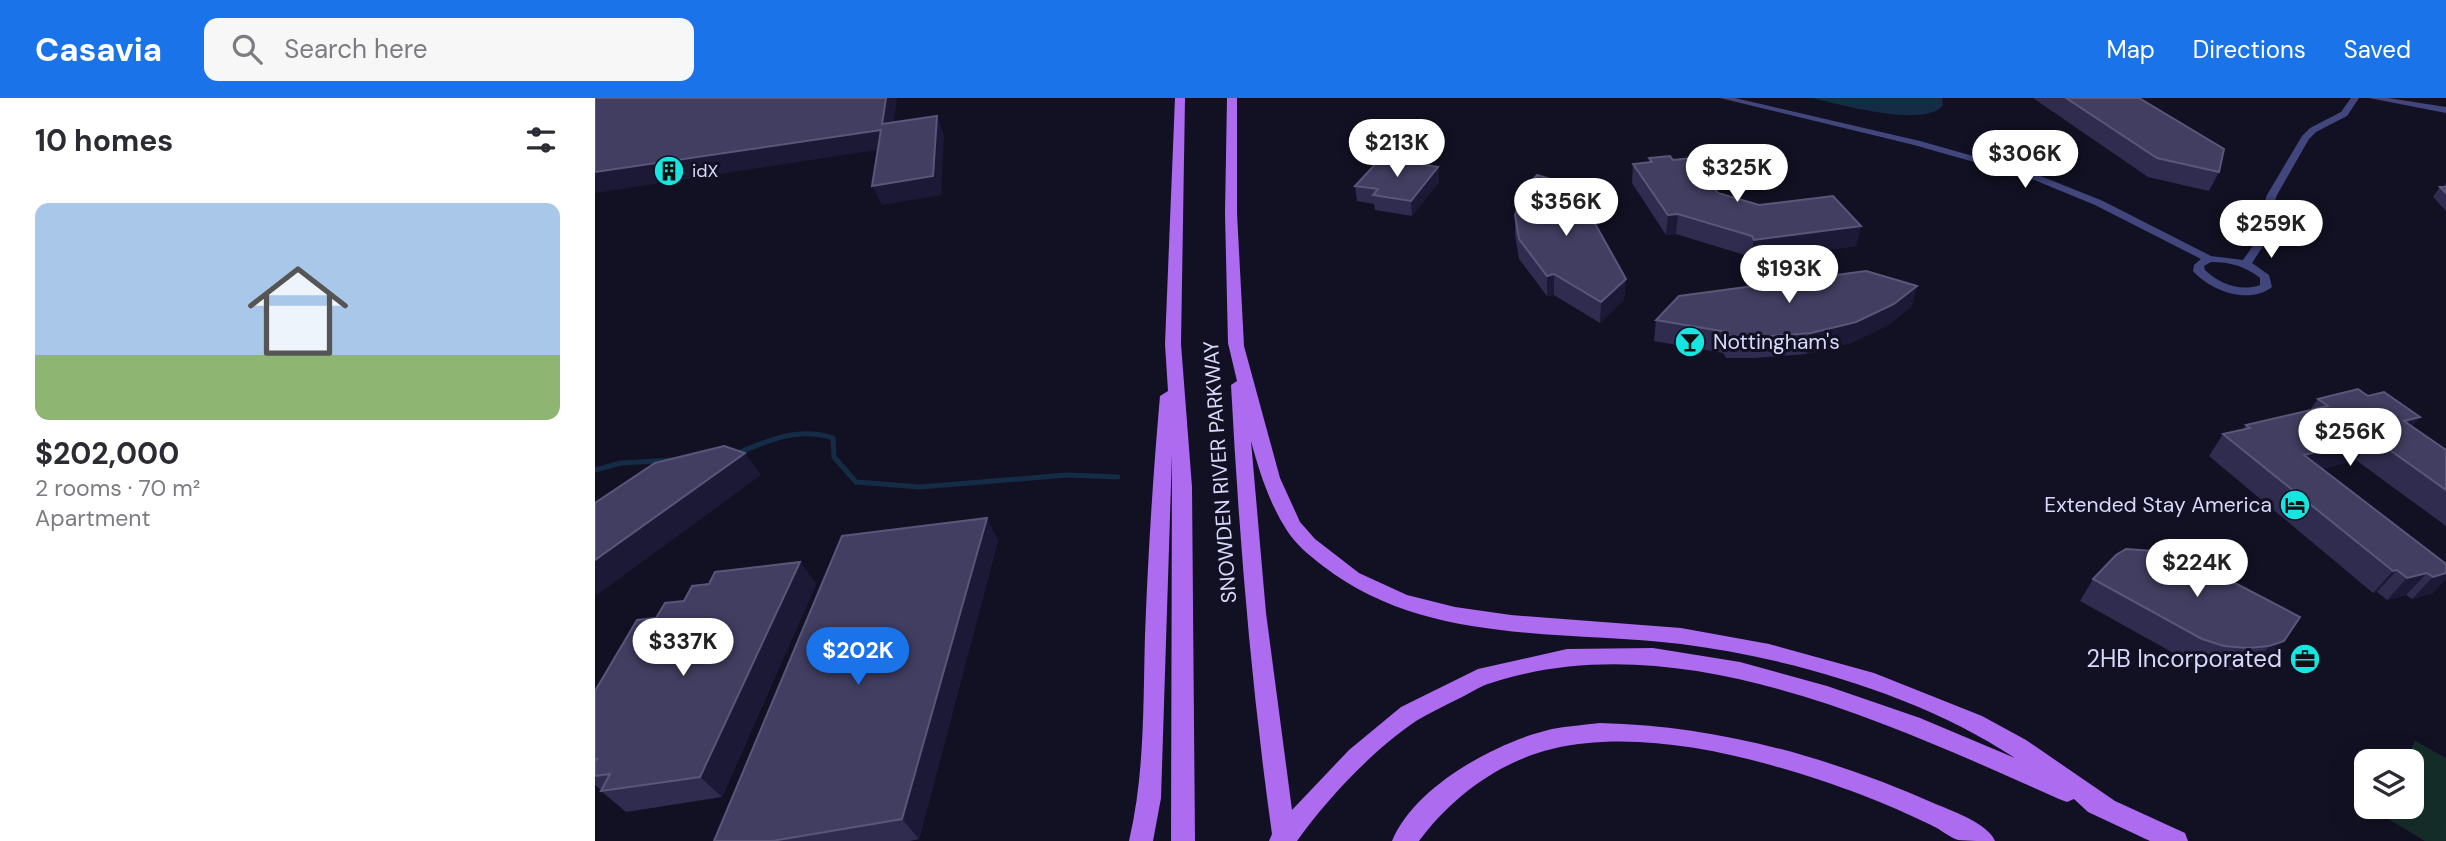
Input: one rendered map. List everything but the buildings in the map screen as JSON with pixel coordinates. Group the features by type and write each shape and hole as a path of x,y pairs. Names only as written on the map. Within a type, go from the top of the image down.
{"main road":[{"name":"SNOWDEN RIVER PARKWAY","path":"1180,98 1173,344 1183,487 1183,841"},
{"name":"SNOWDEN RIVER PARKWAY","path":"1232,98 1231,213 1244,478 1262,673 1284,840"},
{"path":"1236,343 1269,474 1287,516 1305,542 1334,567 1367,587 1402,602 1445,614 1489,621 1679,636 1733,644 1865,680 1939,708 2004,739 2107,809"},
{"path":"1141,841 1148,817 1152,765 1160,491 1173,344"},
{"path":"1284,840 1361,752 1409,713 1450,690 1506,668 1552,660 1614,656 1679,660 1790,682 1860,705 1933,733 2176,841"},
{"path":"1404,841 1416,823 1447,791 1482,768 1515,750 1555,738 1599,732 1647,733 1693,740 1795,763 1901,800 1983,841"}],"street":[{"path":"1724,98 1962,155 2030,175 2107,206 2209,259 2246,264 2265,277 2266,287 2259,291 2244,292 2215,284 2199,271 2199,265 2209,259"},
{"path":"2246,264 2262,240 2265,215 2272,195 2305,138 2313,130 2344,114 2355,98"},
{"path":"2373,98 2446,110"}],"green space":[{"path":"2415,741 2446,758 2446,841 2425,841 2388,819 2424,819 2424,749 2411,749"}],"water":[{"path":"1812,98 1942,98 1943,105 1934,112 1901,115"}],"waterway":[{"path":"735,454 783,437 808,434 833,438 834,457 856,482 920,487 1067,475 1118,477"},
{"path":"595,470 621,463 673,460"}],"place":[{"name":"idX","path":"669,171"},
{"name":"Nottingham's","path":"1690,342"},
{"name":"Extended Stay America","path":"2295,505"},
{"name":"2HB Incorporated","path":"2305,659"}]}
